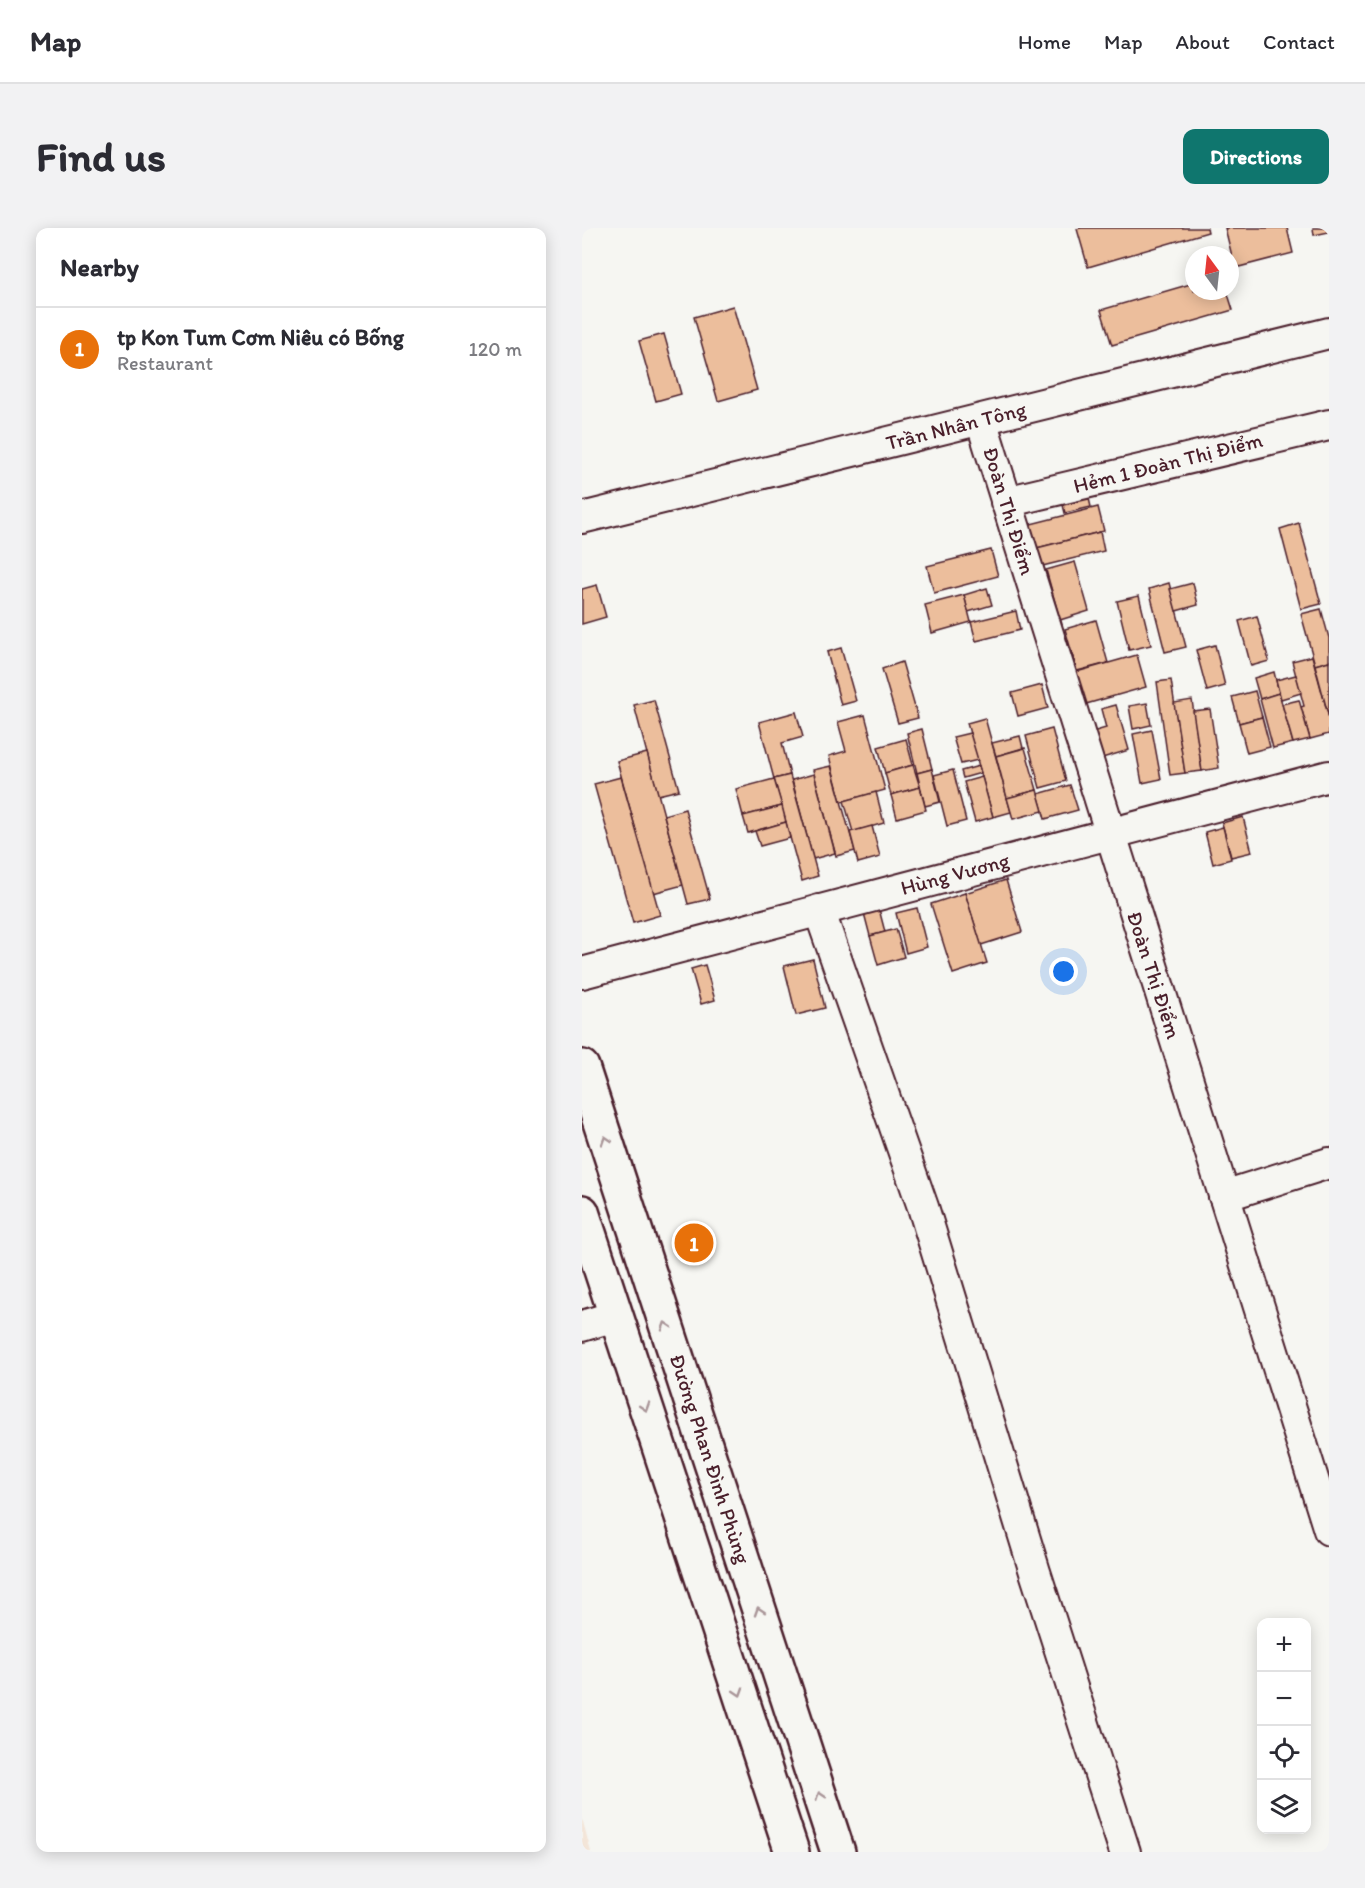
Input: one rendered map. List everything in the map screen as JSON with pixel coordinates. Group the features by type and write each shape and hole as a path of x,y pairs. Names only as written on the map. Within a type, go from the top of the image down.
{"main road":[{"name":"Đường Phan Đình Phùng","path":"582,1067 838,1852"},
{"path":"582,1212 792,1852"}],"street":[{"name":"Trần Nhân Tông","path":"582,519 1329,333"},
{"name":"Đoàn Thị Điểm","path":"981,420 1329,1530"},
{"name":"Hẻm 1 Đoàn Thị Điểm","path":"1006,502 1329,425"},
{"name":"Hùng Vương","path":"582,973 1329,777"},
{"path":"819,910 923,1207 1035,1572 1125,1852"},
{"path":"1224,1196 1329,1163"},
{"path":"582,1326 615,1316"}],"shaded area":[{"path":"582,1818 591,1852 582,1852"}],"building":[{"path":"1207,228 1208,232 1088,267 1077,229"},
{"path":"1225,228 1287,228 1293,253 1239,267 1239,246 1230,246"},
{"path":"1313,228 1329,228 1329,232 1314,235"},
{"path":"1185,286 1185,300 1230,300 1233,310 1112,345 1101,310"},
{"path":"733,306 757,390 718,401 694,317"},
{"path":"664,334 681,394 656,401 639,341"},
{"path":"1086,486 1091,507 1065,513 1060,493"},
{"path":"1098,507 1104,531 1021,552 1015,528"},
{"path":"1299,523 1321,604 1301,609 1280,529"},
{"path":"1100,532 1104,551 1026,570 1021,552"},
{"path":"991,550 998,576 934,593 927,566"},
{"path":"1075,562 1089,611 1060,620 1046,570"},
{"path":"1169,583 1186,647 1165,652 1149,589"},
{"path":"1193,583 1198,605 1176,611 1170,589"},
{"path":"597,585 606,617 582,624 582,589"},
{"path":"987,588 992,605 968,612 964,595"},
{"path":"964,595 971,622 932,633 925,605"},
{"path":"1139,596 1151,645 1129,650 1117,601"},
{"path":"1321,609 1329,638 1329,661 1315,665 1301,614"},
{"path":"1016,611 1020,630 976,641 971,622"},
{"path":"1257,616 1269,661 1251,666 1239,621"},
{"path":"1096,620 1108,663 1077,671 1065,629"},
{"path":"1215,645 1225,686 1207,691 1196,650"},
{"path":"841,648 856,701 841,705 827,652"},
{"path":"1137,655 1146,687 1065,710 1055,678"},
{"path":"1312,656 1329,718 1329,734 1310,739 1292,661"},
{"path":"1329,661 1329,718 1315,665"},
{"path":"902,662 918,718 898,723 882,669"},
{"path":"1274,672 1279,693 1260,699 1254,678"},
{"path":"1296,675 1301,693 1281,699 1276,680"},
{"path":"1171,680 1185,773 1170,775 1157,682"},
{"path":"1042,685 1048,708 1018,716 1012,693"},
{"path":"1255,691 1262,717 1239,723 1232,697"},
{"path":"1279,693 1293,743 1273,748 1260,699"},
{"path":"654,700 679,790 658,795 634,705"},
{"path":"1192,700 1202,771 1185,773 1174,703"},
{"path":"1299,700 1310,739 1293,743 1282,704"},
{"path":"1147,703 1151,725 1133,729 1129,706"},
{"path":"1116,705 1129,750 1082,764 1075,737 1106,728 1101,709"},
{"path":"1210,709 1219,768 1202,771 1193,711"},
{"path":"796,712 803,737 782,743 790,775 774,779 759,722"},
{"path":"865,715 885,790 841,802 829,756 846,751 838,722"},
{"path":"1262,717 1270,747 1247,753 1239,723"},
{"path":"985,718 1011,812 993,817 967,723"},
{"path":"922,729 932,769 917,773 907,733"},
{"path":"1052,729 1066,781 1040,788 1026,736"},
{"path":"1152,730 1161,779 1142,783 1133,734"},
{"path":"970,733 978,760 961,764 953,737"},
{"path":"1020,736 1023,748 996,756 992,743"},
{"path":"906,739 913,765 885,773 878,747"},
{"path":"1025,748 1037,790 1007,798 996,756"},
{"path":"647,753 683,885 653,893 617,761"},
{"path":"913,765 920,787 891,795 885,773"},
{"path":"831,766 855,851 836,856 813,770"},
{"path":"979,766 981,773 963,778 961,771"},
{"path":"932,769 940,802 925,806 917,773"},
{"path":"953,770 966,821 947,826 934,775"},
{"path":"814,774 835,853 813,859 792,780"},
{"path":"790,775 818,876 802,881 774,779"},
{"path":"621,777 660,915 633,923 594,784"},
{"path":"982,777 993,817 975,822 964,782"},
{"path":"774,779 782,806 743,816 736,789"},
{"path":"1070,785 1078,810 1045,819 1038,794"},
{"path":"920,787 926,810 897,818 891,795"},
{"path":"1037,790 1043,811 1013,819 1007,798"},
{"path":"876,792 884,823 853,832 844,801"},
{"path":"782,806 786,822 748,833 743,816"},
{"path":"685,809 710,899 688,904 664,815"},
{"path":"1243,817 1252,852 1231,857 1222,823"},
{"path":"786,822 790,838 760,846 755,831"},
{"path":"872,826 880,857 858,863 850,832"},
{"path":"1223,827 1231,859 1213,864 1205,832"},
{"path":"1006,880 1022,932 981,945 965,893"},
{"path":"965,893 987,963 953,974 931,904"},
{"path":"917,908 927,947 906,953 896,913"},
{"path":"879,909 885,932 870,936 864,913"},
{"path":"896,929 904,957 878,965 870,936"},
{"path":"813,959 825,1008 796,1015 784,966"},
{"path":"705,965 715,1000 701,1004 691,969"}],"place":[{"name":"tp Kon Tum Cơm Niêu có Bống","path":"694,1243"}]}
